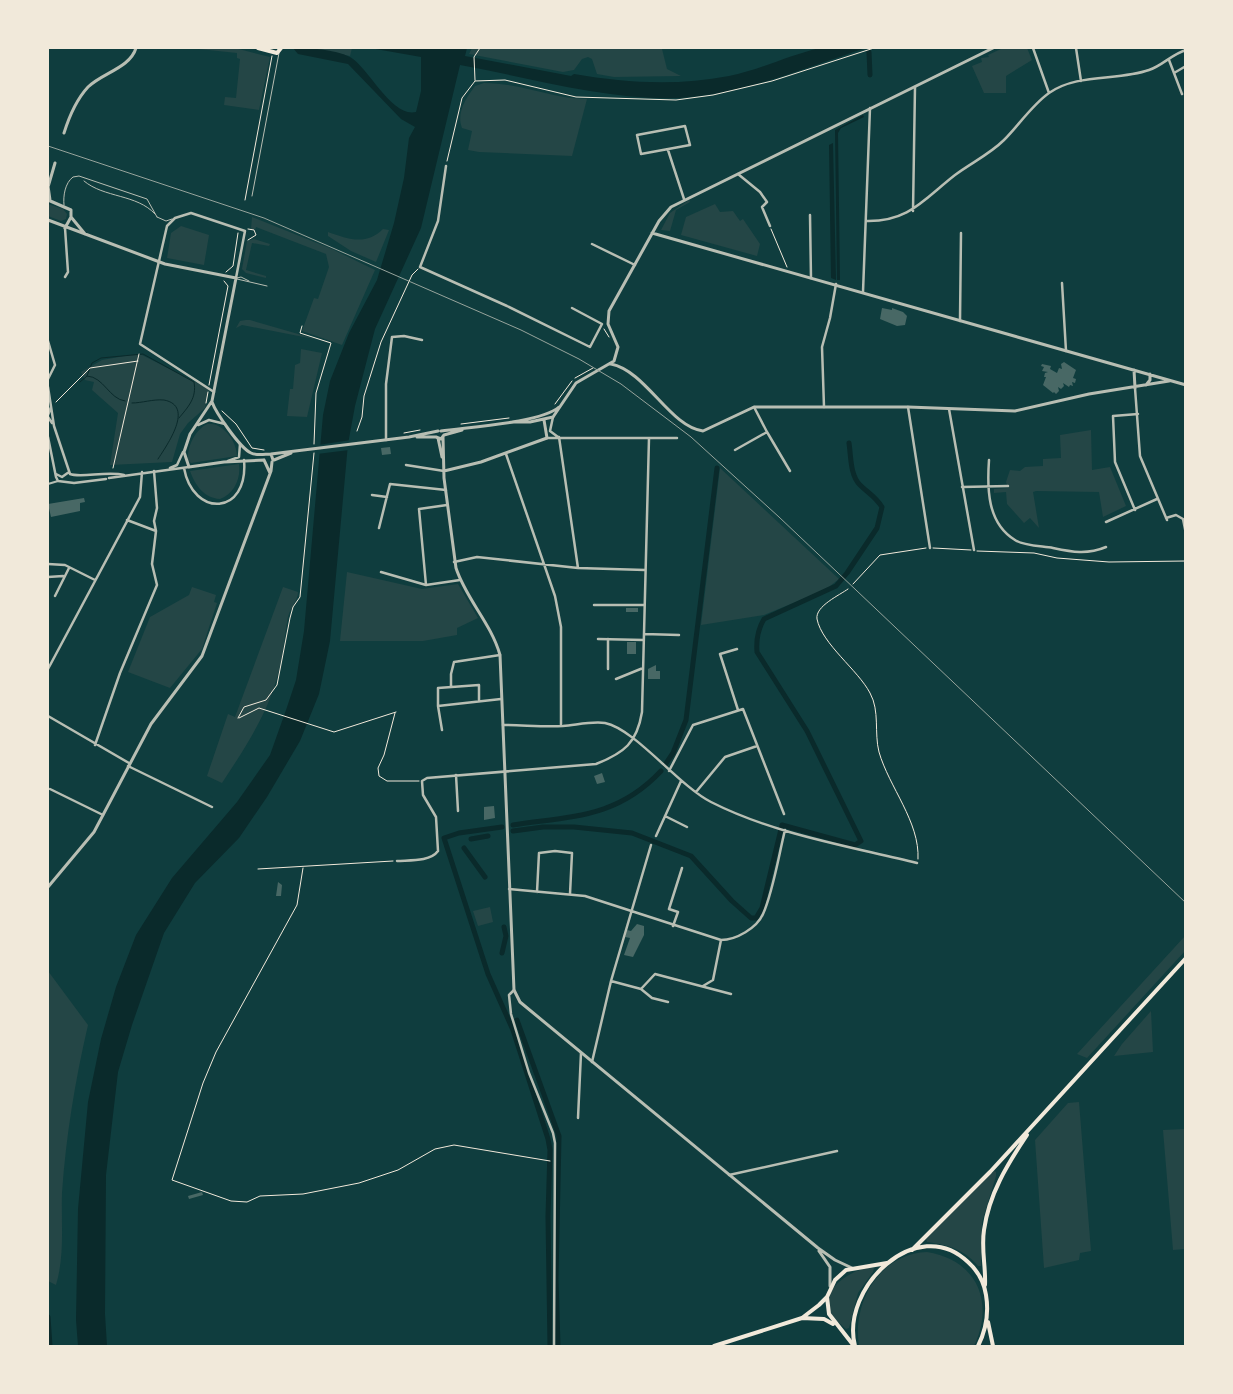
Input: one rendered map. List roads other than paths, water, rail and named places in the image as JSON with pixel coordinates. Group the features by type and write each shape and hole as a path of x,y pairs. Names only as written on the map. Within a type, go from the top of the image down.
{"main road":[{"path":"258,48 272,52 280,50"},
{"path":"854,1346 853,1330 856,1309 861,1294 870,1280 887,1263 912,1250 990,1172 1186,958"},
{"path":"993,1346 987,1318 984,1231 992,1200 1006,1165 1034,1124"},
{"path":"912,1250 938,1247 965,1258 976,1271 985,1290"},
{"path":"854,1346 829,1314 827,1297 830,1286 841,1274 852,1268 887,1263"},
{"path":"802,1318 827,1297"},
{"path":"714,1346 802,1318 824,1319 841,1331"},
{"path":"978,1346 987,1318"}],"street":[{"path":"64,133 75,106 87,88 128,61 136,48"},
{"path":"578,568 559,438 550,431 553,417 570,390 581,379 610,364 617,354 618,347 608,324 609,311 652,232 666,211 684,199 993,48"},
{"path":"1033,48 1049,93"},
{"path":"1076,48 1081,81"},
{"path":"866,221 889,219 912,211 954,176 1003,141 1049,93 1065,85 1081,81 1123,78 1151,70 1186,50"},
{"path":"1169,60 1182,94"},
{"path":"1174,73 1186,66"},
{"path":"912,211 915,85"},
{"path":"863,292 870,107"},
{"path":"686,126 690,145 668,150 641,154 637,135 686,126"},
{"path":"668,150 684,199"},
{"path":"55,163 48,186 49,200 64,205 70,210 71,217 86,234"},
{"path":"446,166 438,221 420,267 590,347 602,324"},
{"path":"737,173 760,192 767,202 762,207 770,226"},
{"path":"163,470 177,464 194,427 212,401 214,392 236,278 245,229 191,213 175,218 166,227 140,345 214,392"},
{"path":"810,215 811,278"},
{"path":"65,277 68,272 66,228 71,217"},
{"path":"48,220 158,261 236,278"},
{"path":"56,223 68,223"},
{"path":"652,232 1066,352 1150,374 1169,382 1186,385"},
{"path":"960,321 961,233"},
{"path":"592,244 635,265"},
{"path":"824,408 822,347 830,318 836,284"},
{"path":"1062,284 1066,352"},
{"path":"572,308 602,324 608,324"},
{"path":"386,440 386,384 392,337 404,336 422,340"},
{"path":"48,342 55,364 48,379"},
{"path":"610,364 628,370 687,425 697,430 706,430 754,407 908,407 1014,412 1089,394 1169,382"},
{"path":"1134,370 1140,456 1167,519 1176,515 1183,519 1186,534"},
{"path":"1146,386 1150,380 1150,374"},
{"path":"48,387 52,403 54,426 69,472 76,476 109,472 124,474"},
{"path":"212,401 224,424 249,452 269,453 308,451 512,422 542,416 559,407"},
{"path":"52,403 48,416 54,426"},
{"path":"754,407 790,471"},
{"path":"908,407 930,548"},
{"path":"949,409 974,550"},
{"path":"1135,510 1115,462 1113,416 1138,414"},
{"path":"512,422 544,420 553,417"},
{"path":"194,427 209,420 224,424"},
{"path":"544,420 547,438"},
{"path":"409,437 437,438 469,428"},
{"path":"440,431 444,436 443,460 454,562 460,580 494,637 500,655 500,699 514,990 520,1002 729,1175 818,1248 835,1260 852,1268"},
{"path":"440,431 437,438 443,460"},
{"path":"734,450 767,432"},
{"path":"48,437 58,481"},
{"path":"406,465 444,471 506,454 547,438 677,438"},
{"path":"396,861 427,858 434,856 438,851 436,817 424,795 422,782 427,778 596,764 612,758 635,739 642,712 649,438"},
{"path":"224,462 238,458 241,453 240,443"},
{"path":"184,452 189,467"},
{"path":"48,484 58,481 72,483 124,474 224,462 244,460 273,461 295,452"},
{"path":"48,887 94,832 161,708 202,656 270,474 273,461 269,453"},
{"path":"269,453 265,462 270,474"},
{"path":"506,454 554,596 561,627 561,726"},
{"path":"184,468 187,480 198,496 207,502 221,505 231,501 240,491 243,481 244,460"},
{"path":"989,460 988,486 994,516 1005,532 1016,541 1079,553 1091,552 1106,547"},
{"path":"95,745 120,672 157,585 152,564 156,531 154,521 157,508 154,471"},
{"path":"55,473 62,477 69,472"},
{"path":"48,669 142,491 142,472"},
{"path":"379,528 390,484 446,490"},
{"path":"962,487 1008,486"},
{"path":"372,495 387,497"},
{"path":"1106,522 1157,499"},
{"path":"426,585 419,509 447,505"},
{"path":"127,520 156,531"},
{"path":"454,562 477,557 578,568 645,570"},
{"path":"48,564 69,568 96,580"},
{"path":"55,596 69,568"},
{"path":"381,572 426,585 460,580"},
{"path":"48,577 64,576"},
{"path":"594,605 644,605"},
{"path":"644,634 679,635"},
{"path":"598,639 644,640"},
{"path":"608,639 608,669"},
{"path":"737,649 720,654 738,710"},
{"path":"451,687 451,674 454,662 500,655"},
{"path":"616,679 643,668"},
{"path":"442,730 438,706 438,688 479,685 480,700"},
{"path":"438,706 500,699"},
{"path":"669,771 693,725 743,709 784,814"},
{"path":"48,716 129,765 212,807"},
{"path":"502,724 561,726 606,723 635,739 669,771 696,792 739,815 782,829 917,863"},
{"path":"696,792 725,756 757,746"},
{"path":"456,775 458,811"},
{"path":"656,836 681,781"},
{"path":"50,788 103,815"},
{"path":"665,816 687,827"},
{"path":"509,889 585,896 721,940 735,938 757,923 763,914 782,829"},
{"path":"592,1062 611,981 651,845"},
{"path":"537,892 540,852 570,852 573,855 570,894"},
{"path":"673,926 678,912 669,909 682,868"},
{"path":"701,987 713,980 721,940"},
{"path":"641,989 655,974 731,994"},
{"path":"611,981 641,989 652,998 668,1002"},
{"path":"514,990 509,995 509,1005 529,1073 553,1133 554,1346"},
{"path":"578,1118 581,1053"},
{"path":"729,1175 837,1151"},
{"path":"818,1248 830,1267 830,1286"}],"lane":[{"path":"252,196 280,50"},
{"path":"64,205 64,197 69,180 72,177 79,176 147,199 157,217"},
{"path":"84,181 93,188 143,205 157,217 166,221 175,218"},
{"path":"236,278 241,277 250,282"},
{"path":"236,278 239,281 267,286"}],"waterway":[{"path":"869,52 870,75"},
{"path":"87,376 92,363 101,358 143,354 194,382 193,398 179,418"},
{"path":"80,382 87,376 93,377 115,396 125,401"},
{"path":"132,403 164,400 173,404 177,410 176,426 158,459"},
{"path":"513,831 543,827 574,827 632,833 691,856 732,901 751,918 756,918 762,908 782,825 855,845 861,841 807,731 757,652 757,639 764,619 836,586 877,528 882,507 860,485 854,476 849,443"},
{"path":"665,765 673,753 686,720 717,468"},
{"path":"513,825 574,816 610,806 628,798 661,771"},
{"path":"502,827 459,833 444,838 488,974 513,1030 548,1139 550,1150 548,1216 550,1346"},
{"path":"471,839 488,836"},
{"path":"464,848 485,877"},
{"path":"502,953 506,936 504,927"},
{"path":"517,1020 559,1136 556,1279 558,1346"},
{"path":"48,1317 50,1346"}],"railway":[{"path":"48,146 264,218 521,330 579,359 621,384 691,437 779,517 1186,903"}]}
